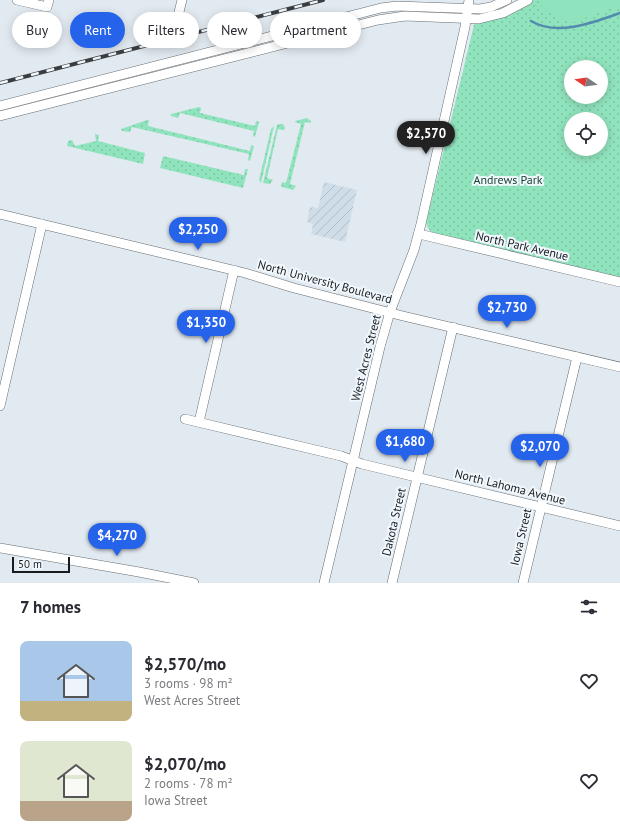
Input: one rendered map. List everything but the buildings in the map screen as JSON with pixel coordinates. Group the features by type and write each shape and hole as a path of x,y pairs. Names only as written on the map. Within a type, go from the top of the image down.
{"street":[{"path":"17,0 48,3"},
{"path":"179,12 182,0"},
{"path":"0,106 381,8 397,6 469,4 480,9 490,7 507,0"},
{"path":"0,116 378,20 405,16 479,19 503,13 528,0"},
{"name":"West Acres Street","path":"324,583 380,347 390,312 409,263 418,234 467,19 469,4"},
{"name":"North University Boulevard","path":"0,214 234,270 294,288 390,312 620,367"},
{"path":"0,406 42,224"},
{"name":"North Park Avenue","path":"418,234 620,282"},
{"path":"198,422 234,270"},
{"name":"Dakota Street","path":"392,583 453,327"},
{"name":"Iowa Street","path":"523,583 577,357"},
{"name":"North Lahoma Avenue","path":"185,419 341,456 417,477 620,526"},
{"path":"0,548 194,583"}],"shaded area":[{"path":"324,182 357,190 345,242 311,234 313,224 307,222 310,207 318,208"}],"green space":[{"name":"Andrews Park","path":"531,0 620,0 620,277 432,233 428,228 426,223 474,25 476,22"},
{"path":"544,0 620,0 620,5 571,23 541,8"},
{"path":"199,107 201,108 200,113 255,126 256,121 259,122 255,137 253,136 254,131 180,113 178,118 171,116 171,114"},
{"path":"307,118 311,121 311,123 305,122 290,184 296,186 293,190 282,187 282,182 286,183 301,124 295,121"},
{"path":"149,120 148,126 250,151 251,145 254,146 250,161 248,160 249,154 132,127 130,132 122,131 121,129"},
{"path":"283,124 285,128 284,130 278,129 267,178 273,180 270,184 263,183 277,125"},
{"path":"274,126 261,183 259,180 271,129"},
{"path":"95,134 99,135 98,141 145,153 143,164 67,146 68,141 72,140 75,146 96,141"},
{"path":"163,156 244,175 245,169 248,169 243,188 160,168"}],"waterway":[{"path":"531,21 541,26 564,28 588,24 620,13"}],"railway":[{"path":"0,83 323,0"}]}
